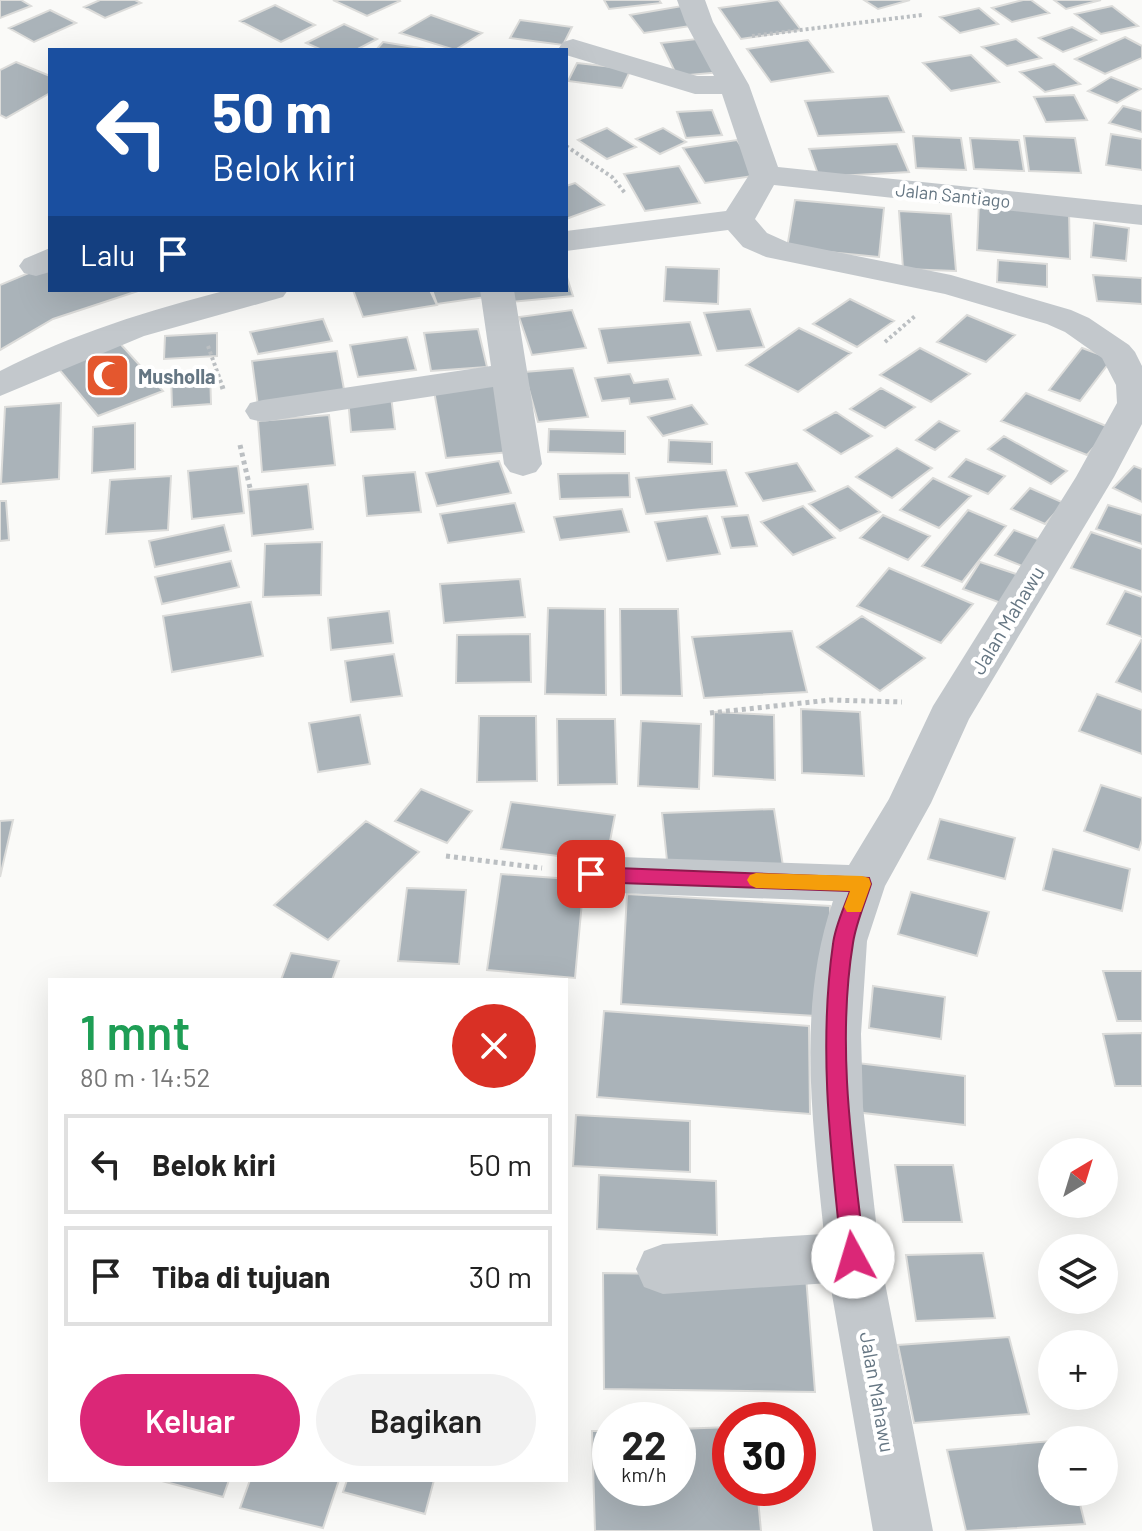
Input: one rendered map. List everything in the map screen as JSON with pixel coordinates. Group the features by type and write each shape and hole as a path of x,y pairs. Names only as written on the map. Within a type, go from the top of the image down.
{"street":[{"path":"568,241 739,219 745,204 765,175 734,85 712,40 699,22 691,0"},
{"path":"573,48 695,85 734,85"},
{"name":"Jalan Santiago","path":"765,175 1142,215"},
{"name":"Jalan Mahawu","path":"739,219 744,230 755,240 778,250 951,285 1059,317 1106,344 1127,368 1134,385 1135,403 1095,477 948,717 909,803 862,884 843,941 836,1034 837,1107 853,1257 903,1531"},
{"path":"0,385 51,357 195,307 262,292"},
{"path":"497,292 523,464"},
{"path":"263,411 509,374"},
{"path":"591,874 862,884"},
{"path":"663,1269 853,1257"}],"path":[{"path":"712,40 922,15"},
{"path":"568,147 612,177 655,232"},
{"path":"710,713 828,699 869,698 910,704 948,717"},
{"path":"446,856 591,874"}],"building":[{"path":"0,0 21,0 31,6 0,18"},
{"path":"100,0 135,0 141,3 105,18 84,7"},
{"path":"333,0 399,0 400,1 367,16"},
{"path":"604,0 659,0 661,3 609,9"},
{"path":"778,0 801,30 741,39 719,8"},
{"path":"864,0 910,0 878,9"},
{"path":"1031,0 1049,13 1012,22 992,8"},
{"path":"1054,0 1101,0 1066,9"},
{"path":"275,5 315,25 281,42 240,21"},
{"path":"682,6 697,25 644,33 630,15"},
{"path":"1112,6 1138,26 1101,34 1075,14"},
{"path":"979,8 998,24 960,33 940,17"},
{"path":"50,10 76,23 34,42 9,28"},
{"path":"431,15 482,33 458,48 449,48 400,33"},
{"path":"520,20 572,27 563,45 510,38"},
{"path":"344,24 377,39 360,48 317,48 306,43"},
{"path":"1072,27 1096,40 1063,52 1039,38"},
{"path":"1125,37 1142,46 1142,58 1105,74 1075,59"},
{"path":"706,38 723,72 677,76 661,43"},
{"path":"1016,39 1041,58 1007,66 982,47"},
{"path":"808,40 833,72 771,82 747,49"},
{"path":"383,42 420,48 378,48"},
{"path":"971,55 999,82 951,91 923,63"},
{"path":"16,62 48,75 48,94 6,118 0,115 0,70"},
{"path":"577,63 631,69 622,88 568,81"},
{"path":"1054,64 1080,84 1045,92 1020,72"},
{"path":"1111,77 1141,89 1117,103 1088,91"},
{"path":"1074,95 1087,120 1046,122 1034,97"},
{"path":"888,96 904,132 818,136 805,101"},
{"path":"1123,106 1142,111 1142,132 1109,123"},
{"path":"712,110 722,135 686,138 677,112"},
{"path":"607,128 636,147 607,159 578,140"},
{"path":"663,128 686,142 660,154 636,139"},
{"path":"1111,134 1142,139 1142,170 1106,165"},
{"path":"913,136 961,138 966,170 916,168"},
{"path":"1024,136 1075,138 1081,173 1029,171"},
{"path":"970,138 1019,140 1024,171 974,169"},
{"path":"737,140 760,175 705,183 683,148"},
{"path":"897,144 909,172 819,177 809,149"},
{"path":"679,166 700,203 645,211 624,174"},
{"path":"575,183 604,205 568,218 568,185"},
{"path":"795,200 884,208 879,257 787,248"},
{"path":"979,202 1069,210 1070,259 977,250"},
{"path":"899,211 951,214 956,271 903,269"},
{"path":"1094,223 1129,228 1126,261 1091,257"},
{"path":"998,260 1047,264 1047,287 997,282"},
{"path":"48,265 48,292 135,292 53,319 0,350 0,285"},
{"path":"666,267 719,269 718,304 664,301"},
{"path":"1093,275 1142,278 1142,304 1097,301"},
{"path":"568,280 573,296 511,302 508,292 568,292"},
{"path":"354,292 431,292 437,305 363,317"},
{"path":"433,292 492,292 493,296 437,304"},
{"path":"850,299 894,321 857,347 813,324"},
{"path":"750,309 764,347 717,351 704,313"},
{"path":"572,310 586,348 532,355 519,317"},
{"path":"967,315 1015,335 986,362 937,342"},
{"path":"323,319 332,341 258,354 250,332"},
{"path":"690,322 701,355 608,363 599,329"},
{"path":"799,328 851,353 798,392 746,365"},
{"path":"478,329 487,367 431,371 424,333"},
{"path":"217,333 217,356 164,359 165,336"},
{"path":"407,337 416,370 358,377 350,345"},
{"name":"Musholla","path":"116,339 163,391 98,416 53,362"},
{"path":"920,348 970,374 931,402 880,375"},
{"path":"1082,348 1112,359 1080,401 1049,390"},
{"path":"337,351 345,395 258,406 252,361"},
{"path":"573,368 588,417 538,422 524,372"},
{"path":"210,371 211,404 172,407 171,375"},
{"path":"630,374 634,383 668,379 675,399 630,404 629,398 602,401 595,378"},
{"path":"498,385 511,452 446,458 434,391"},
{"path":"881,388 915,407 885,428 850,409"},
{"path":"1026,393 1111,428 1087,455 1001,421"},
{"path":"391,396 395,429 351,432 348,399"},
{"path":"61,403 59,479 1,484 5,407"},
{"path":"692,405 707,424 663,436 648,417"},
{"path":"836,412 872,436 841,454 804,430"},
{"path":"329,415 335,465 262,472 258,421"},
{"path":"939,421 959,431 935,450 916,440"},
{"path":"135,423 135,469 92,473 93,427"},
{"path":"549,429 625,431 625,454 548,452"},
{"path":"1004,436 1067,471 1051,484 988,449"},
{"path":"669,440 712,442 712,464 668,462"},
{"path":"897,448 932,468 892,498 856,477"},
{"path":"966,459 1005,476 988,494 949,477"},
{"path":"499,461 511,493 437,506 426,473"},
{"path":"797,463 815,491 763,501 746,473"},
{"path":"238,466 244,513 192,519 188,471"},
{"path":"1134,466 1142,469 1142,502 1113,488"},
{"path":"726,470 737,506 646,514 636,478"},
{"path":"415,472 421,512 367,516 363,476"},
{"path":"629,473 630,497 560,499 558,474"},
{"path":"171,476 168,530 106,534 110,480"},
{"path":"933,478 971,496 939,528 900,510"},
{"path":"308,484 313,529 252,536 248,490"},
{"path":"848,486 880,512 840,531 809,504"},
{"path":"1030,488 1064,503 1045,524 1011,509"},
{"path":"0,501 6,501 9,540 0,541"},
{"path":"515,503 524,532 448,543 440,514"},
{"path":"1108,505 1142,515 1142,544 1096,529"},
{"path":"803,506 835,538 793,555 761,522"},
{"path":"622,509 629,532 560,540 554,517"},
{"path":"968,510 1006,526 962,582 922,566"},
{"path":"748,515 757,546 731,548 722,517"},
{"path":"883,515 930,536 908,560 860,538"},
{"path":"707,516 720,554 667,561 655,522"},
{"path":"224,525 231,551 155,567 149,541"},
{"path":"1014,530 1051,544 1032,570 995,555"},
{"path":"1091,532 1142,549 1142,592 1071,568"},
{"path":"322,542 321,595 263,597 265,544"},
{"path":"231,561 239,587 162,604 155,577"},
{"path":"980,562 1025,577 1009,606 963,589"},
{"path":"889,568 973,604 941,643 857,606"},
{"path":"520,579 525,617 444,623 440,584"},
{"path":"1125,591 1142,597 1142,637 1107,624"},
{"path":"251,602 263,656 172,672 163,616"},
{"path":"548,608 605,609 606,695 545,694"},
{"path":"620,609 678,609 682,696 621,695"},
{"path":"389,611 393,643 331,650 328,618"},
{"path":"862,616 925,658 880,691 817,647"},
{"path":"792,631 807,692 704,698 692,637"},
{"path":"530,634 531,682 456,683 457,635"},
{"path":"1142,641 1142,692 1116,682"},
{"path":"394,654 402,696 351,702 345,661"},
{"path":"1097,694 1142,710 1142,754 1079,731"},
{"path":"801,709 860,712 864,776 802,773"},
{"path":"714,712 774,715 775,780 713,776"},
{"path":"360,715 370,764 318,772 309,723"},
{"path":"479,716 536,716 537,781 477,782"},
{"path":"557,719 615,719 617,784 558,785"},
{"path":"641,721 701,724 699,789 638,786"},
{"path":"1101,785 1142,798 1142,840 1139,850 1084,831"},
{"path":"421,789 472,811 447,843 395,821"},
{"path":"511,802 615,815 606,862 501,849"},
{"path":"774,809 783,866 668,870 662,813"},
{"path":"940,819 1015,838 1005,879 928,859"},
{"path":"13,820 0,877 0,821"},
{"path":"366,821 419,852 328,940 274,905"},
{"path":"1053,849 1130,869 1122,911 1043,890"},
{"path":"501,874 584,880 575,978 487,970"},
{"path":"407,888 466,890 459,964 398,961"},
{"path":"911,892 989,912 977,956 898,934"},
{"path":"627,894 830,906 833,1017 621,1004"},
{"path":"291,953 339,961 333,978 282,978"},
{"path":"1103,971 1142,971 1142,1021 1117,1021"},
{"path":"873,986 945,997 941,1039 869,1028"},
{"path":"604,1011 809,1026 810,1114 597,1097"},
{"path":"1142,1033 1142,1086 1115,1086 1103,1034"},
{"path":"849,1062 965,1076 965,1125 847,1111"},
{"path":"576,1115 690,1121 690,1172 573,1166"},
{"path":"895,1165 953,1165 962,1222 903,1222"},
{"path":"599,1175 716,1181 717,1235 597,1229"},
{"path":"983,1253 995,1318 916,1321 906,1255"},
{"path":"603,1273 806,1276 815,1392 604,1389"},
{"path":"1009,1337 1029,1414 914,1423 898,1345"},
{"path":"696,1428 712,1428 712,1506 759,1506 761,1531 595,1531 594,1506 696,1506"},
{"path":"1038,1442 1038,1506 1080,1506 1085,1524 966,1531 947,1450"},
{"path":"166,1482 228,1482 223,1497"},
{"path":"249,1482 338,1482 323,1528 240,1508"},
{"path":"346,1482 433,1482 425,1514 343,1492"}],"slow traffic":[{"path":"756,880 862,884 854,907"}],"place":[{"name":"Musholla","path":"107,376"}],"route":[{"path":"591,874 862,884 843,941 836,1034 837,1107 853,1257"}]}
